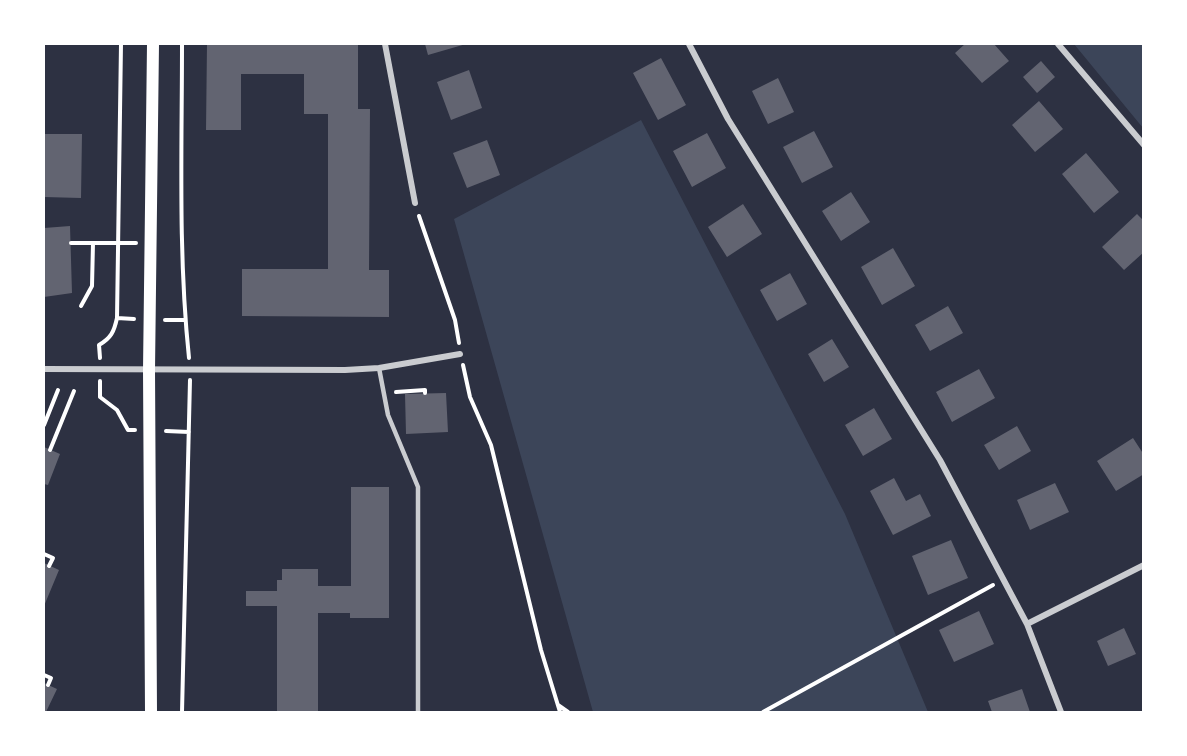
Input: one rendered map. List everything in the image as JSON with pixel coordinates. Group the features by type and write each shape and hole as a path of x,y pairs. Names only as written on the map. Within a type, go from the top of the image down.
{"main road":[{"path":"151,712 149,370 153,51"}],"street":[{"path":"385,44 415,203"},
{"path":"689,44 728,119 940,460 1027,624 1061,712"},
{"path":"1058,44 1143,146"},
{"path":"44,369 345,370 379,368 460,354"},
{"path":"1027,624 1143,565"}],"lane":[{"path":"379,368 388,415 418,487 418,712"}],"path":[{"path":"121,44 117,318 114,332 108,340 99,345 100,397 117,410 128,430 189,432"},
{"path":"182,44 180,181 184,320 190,370 182,712"},
{"path":"415,203 454,320 470,397 491,445 541,650 560,712"},
{"path":"71,243 151,243"},
{"path":"81,306 92,286 93,243"},
{"path":"44,425 58,390"},
{"path":"382,392 425,390 425,393"},
{"path":"50,450 74,391"},
{"path":"44,554 53,558 49,566"},
{"path":"763,712 1002,580"},
{"path":"44,675 51,678 48,685"},
{"path":"557,704 568,712"}],"shaded area":[{"path":"1074,44 1143,44 1143,128"},
{"path":"641,120 845,514 928,712 593,712 454,219"}],"building":[{"path":"207,44 358,44 358,109 370,109 369,270 389,270 389,317 242,316 242,269 328,269 328,114 304,114 304,74 241,74 241,130 206,130"},
{"path":"425,44 466,44 428,55"},
{"path":"965,44 994,44 1009,61 982,83 955,53"},
{"path":"661,58 686,105 658,120 633,73"},
{"path":"1041,61 1055,77 1037,93 1023,77"},
{"path":"469,70 482,108 451,120 437,82"},
{"path":"778,78 794,112 768,124 752,91"},
{"path":"1039,101 1063,129 1035,152 1012,125"},
{"path":"814,131 833,167 802,183 783,147"},
{"path":"707,133 726,168 692,187 673,151"},
{"path":"44,134 82,134 81,198 44,197"},
{"path":"487,140 500,175 467,188 453,153"},
{"path":"1086,153 1119,192 1094,213 1062,174"},
{"path":"851,192 870,222 841,241 822,211"},
{"path":"743,204 762,234 727,257 708,227"},
{"path":"1137,214 1144,221 1144,252 1124,270 1102,247"},
{"path":"70,226 72,293 44,297 44,228"},
{"path":"893,248 915,286 882,305 861,267"},
{"path":"790,273 807,304 777,321 760,290"},
{"path":"948,306 963,333 930,351 915,325"},
{"path":"832,339 849,367 824,382 808,354"},
{"path":"979,369 995,398 952,422 936,392"},
{"path":"446,393 448,432 406,434 405,394"},
{"path":"874,408 892,439 863,456 845,425"},
{"path":"1017,426 1031,451 999,470 984,445"},
{"path":"1133,438 1144,455 1144,474 1116,491 1097,461"},
{"path":"44,447 60,454 48,485 44,484"},
{"path":"894,478 906,501 920,494 931,516 893,535 870,491"},
{"path":"1055,483 1069,512 1030,530 1017,500"},
{"path":"351,487 389,487 389,618 350,618 350,613 318,613 318,712 277,712 277,606 246,606 246,591 277,591 277,580 282,580 282,569 318,569 318,586 351,586"},
{"path":"951,540 968,578 928,595 912,556"},
{"path":"44,563 59,570 44,606"},
{"path":"979,611 994,644 954,662 939,630"},
{"path":"1124,628 1136,654 1108,666 1097,641"},
{"path":"44,683 57,689 46,712 44,712"},
{"path":"1022,689 1030,712 992,712 988,701"}]}
